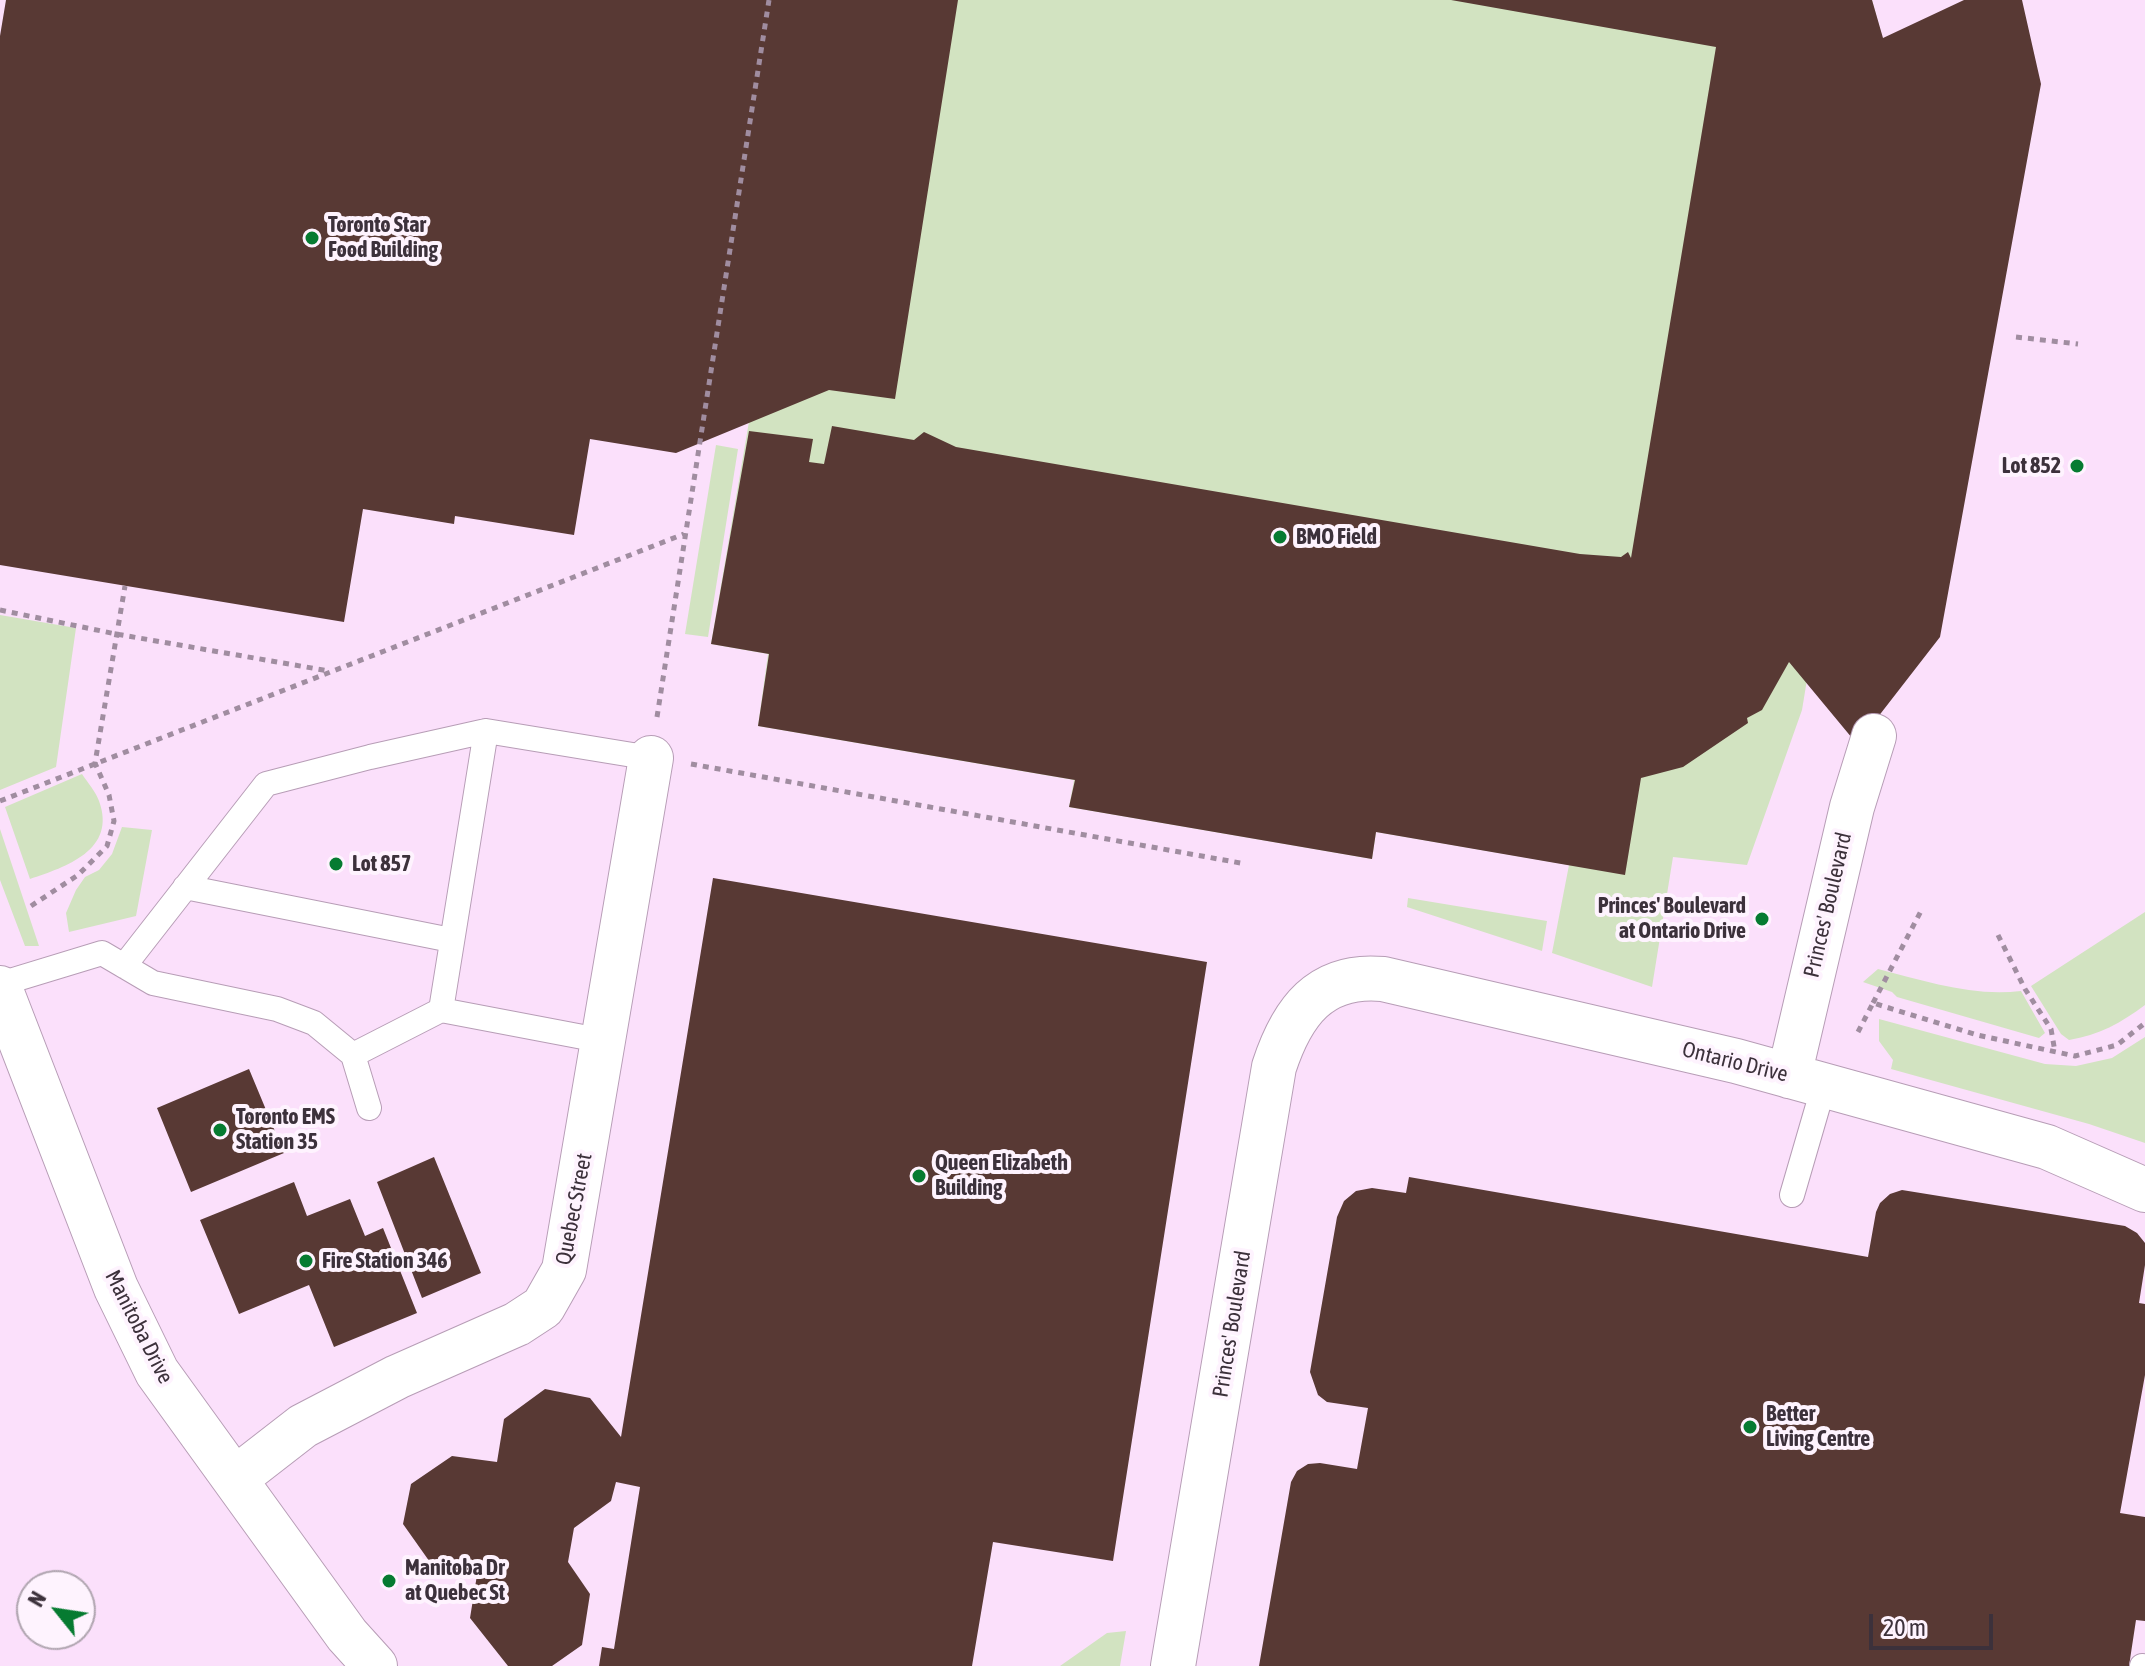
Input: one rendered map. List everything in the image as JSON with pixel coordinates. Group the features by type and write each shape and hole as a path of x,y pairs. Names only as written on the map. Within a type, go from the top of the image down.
{"street":[{"name":"Princes' Boulevard","path":"1806,1081 1852,807 1874,736"},
{"name":"Quebec Street","path":"236,1478 303,1426 397,1377 517,1324 543,1307 564,1270 651,758"},
{"name":"Ontario Drive","path":"1318,995 1329,986 1362,977 1383,979 1806,1081 2047,1147 2145,1190"},
{"name":"Manitoba Drive","path":"0,986 116,1288 157,1372 347,1635 375,1666"},
{"name":"Princes' Boulevard","path":"1173,1666 1274,1067 1290,1027 1302,1009 1318,995"}],"lane":[{"path":"441,1010 486,731"},
{"path":"124,966 266,784 486,731 651,758"},
{"path":"185,887 451,940"},
{"path":"0,986 102,953 153,983 277,1009 314,1023 353,1055 369,1108"},
{"path":"353,1055 441,1010 604,1041"},
{"path":"1792,1195 1806,1081"}],"path":[{"path":"769,0 651,758 1246,864"},
{"path":"2016,337 2078,344"},
{"path":"0,801 684,534"},
{"path":"31,906 78,875 107,846 114,821 109,795 95,763 125,586"},
{"path":"0,610 116,634 331,671"},
{"path":"1858,1032 1921,911"},
{"path":"1998,935 2025,989 2051,1029 2055,1052"},
{"path":"1873,1003 1977,1035 2075,1056 2117,1045 2145,1023"}],"green space":[{"name":"BMO Field","path":"821,0 1872,0 1901,106 1802,710 1747,865 1673,857 1652,987 1552,953 1569,865 1376,832 1372,859 1069,807 1074,780 758,726 768,654 711,644"},
{"path":"716,445 738,449 708,637 685,634"},
{"path":"0,615 76,628 56,767 0,790"},
{"path":"82,774 99,801 103,818 101,832 85,854 58,869 30,879 5,807"},
{"path":"122,827 152,830 136,916 69,932 66,913 76,890 85,877 99,870 112,854"},
{"path":"0,829 39,946 25,946 0,880"},
{"path":"1408,898 1547,921 1542,951 1407,907"},
{"path":"2145,912 2145,1005 2109,1027 2069,1040 2061,1034 2031,986"},
{"path":"1878,969 1967,990 2021,991 2045,1033 2039,1038 1897,997 1892,992 1863,982"},
{"path":"1879,1019 2045,1064 2076,1066 2112,1058 2145,1037 2145,1143 2089,1124 1891,1069 1893,1060 1879,1041"},
{"path":"1126,1631 1120,1666 1060,1666 1107,1633"}],"building":[{"name":"Toronto Star Food Building","path":"6,0 958,0 895,399 829,390 676,453 590,439 574,535 455,516 454,524 363,509 344,622 0,565 0,36"},
{"path":"1451,0 1872,0 1883,38 1964,0 2022,0 2041,84 1940,637 1857,744 1789,662 1762,710 1747,718 1748,723 1683,767 1641,778 1625,875 1376,832 1372,859 1069,807 1075,780 758,726 769,654 711,644 749,431 813,439 809,462 824,464 832,426 914,440 924,432 956,447 1580,554 1621,557 1628,552 1631,558 1716,47"},
{"name":"Queen Elizabeth Building","path":"713,878 1207,962 1113,1561 993,1542 972,1666 599,1666 602,1647 614,1649 640,1487 616,1482 611,1501 574,1528 568,1562 590,1594 582,1645 552,1666 508,1666 470,1618 477,1575 432,1565 403,1524 411,1484 452,1456 497,1462 504,1419 545,1389 590,1398 621,1437"},
{"name":"Toronto EMS Station 35","path":"249,1069 284,1153 191,1192 157,1108"},
{"path":"434,1157 481,1273 422,1298 377,1182"},
{"name":"Better Living Centre","path":"1409,1177 1868,1257 1880,1203 1890,1194 1902,1190 2125,1226 2137,1233 2145,1243 2139,1303 2145,1304 2145,1375 2120,1513 2145,1517 2145,1621 2136,1620 2129,1666 1259,1666 1291,1482 1297,1471 1308,1464 1357,1469 1368,1408 1327,1402 1318,1395 1310,1372 1337,1217 1344,1201 1356,1191 1372,1188 1406,1193"},
{"name":"Fire Station 346","path":"294,1182 307,1216 350,1199 365,1236 383,1228 417,1313 334,1347 309,1285 239,1314 200,1220"}],"place":[{"name":"Toronto Star Food Building","path":"312,238"},
{"name":"Lot 852","path":"2077,466"},
{"name":"BMO Field","path":"1280,537"},
{"name":"Lot 857","path":"336,864"},
{"name":"Princes' Boulevard at Ontario Drive","path":"1762,919"},
{"name":"Toronto EMS Station 35","path":"220,1130"},
{"name":"Queen Elizabeth Building","path":"919,1176"},
{"name":"Fire Station 346","path":"306,1261"},
{"name":"Better Living Centre","path":"1750,1427"},
{"name":"Manitoba Dr at Quebec St","path":"389,1581"}]}
